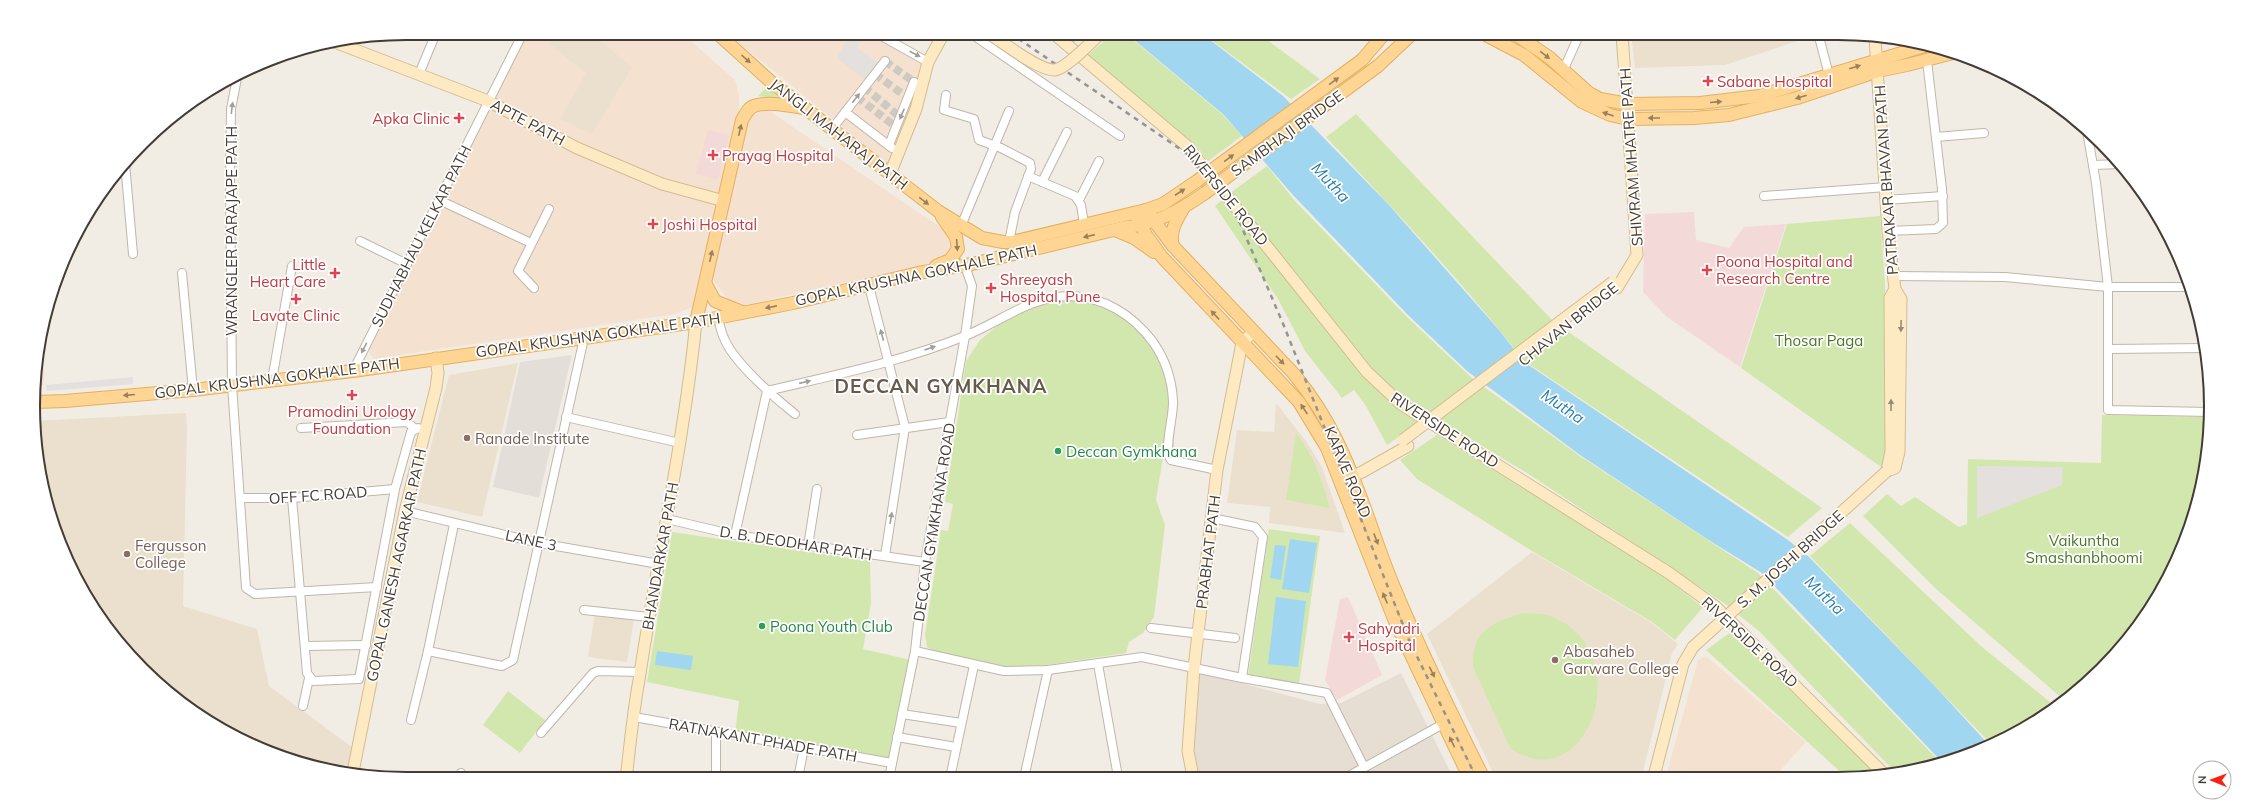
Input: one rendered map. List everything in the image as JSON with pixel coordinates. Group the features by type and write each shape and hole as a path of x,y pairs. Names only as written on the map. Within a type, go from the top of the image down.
{"main road":[{"name":"JANGLI MAHARAJ PATH","path":"725,40 770,81 804,108 938,211 963,227"},
{"name":"SAMBHAJI BRIDGE","path":"1141,212 1162,204 1197,181 1362,60 1379,40"},
{"name":"SAMBHAJI BRIDGE","path":"1154,222 1183,209 1378,66 1406,40"},
{"path":"1497,40 1524,55 1582,102 1610,115 1628,118 1694,118 1729,115 1798,98 1918,49"},
{"path":"1524,40 1550,58 1600,99 1628,104 1732,100 1759,96 1829,75 1877,65 1927,60 1943,55"},
{"path":"707,320 705,283 742,120 748,110 754,106 766,105 804,108"},
{"path":"1173,246 1171,238 1172,230 1183,209"},
{"path":"918,274 950,260 957,252 956,237 938,211"},
{"path":"1006,242 1141,212"},
{"name":"KARVE ROAD","path":"1141,212 1154,222 1173,246 1309,393 1339,443 1393,586 1420,648 1481,772"},
{"name":"KARVE ROAD","path":"1141,212 1141,226 1162,257 1298,402 1327,448 1385,598 1411,658 1467,772"},
{"name":"GOPAL KRUSHNA GOKHALE PATH","path":"40,402 193,390 353,371 707,320 869,286 918,274 965,266 1154,222"},
{"name":"GOPAL KRUSHNA GOKHALE PATH","path":"963,227 982,238 1006,242"},
{"path":"1115,230 1134,238 1162,257"},
{"path":"705,283 715,301 726,307 743,312"}],"street":[{"path":"419,74 433,40"},
{"name":"SUDHABHAU KELKAR PATH","path":"353,371 519,40"},
{"path":"889,40 928,62"},
{"path":"890,174 916,109 928,62 940,40"},
{"path":"980,40 1120,136"},
{"path":"999,40 1041,67 1055,70 1065,66 1093,40"},
{"name":"RIVERSIDE ROAD","path":"1061,40 1187,146 1367,372 1390,395 1401,404 1669,573 1716,607 1880,770"},
{"path":"1563,70 1577,40"},
{"name":"SHIVRAM MHATRE PATH","path":"1618,283 1637,255 1623,40"},
{"path":"1820,40 1829,75"},
{"name":"PATRAKAR BHAVAN PATH","path":"1875,42 1888,231 1895,289 1890,298 1891,451 1887,471"},
{"name":"APTE PATH","path":"344,45 488,101 577,148 662,184 724,201"},
{"path":"1888,231 1936,229 1941,226 1943,222 1943,196 1927,60"},
{"path":"832,129 885,61"},
{"name":"WRANGLER PARAJAPE PATH","path":"236,82 231,109 230,181 232,385 241,498 246,588 255,594 300,592"},
{"path":"889,146 914,82"},
{"path":"946,95 944,110 974,119 976,121 977,138 982,142 1030,163 1031,169 1015,212 1006,242"},
{"path":"963,227 993,146 1009,111"},
{"path":"845,112 898,153"},
{"path":"1042,182 1067,132"},
{"path":"1936,137 1984,133"},
{"path":"2089,140 2108,287 2108,410 2204,412"},
{"path":"1079,200 1099,161"},
{"path":"2093,165 2112,164"},
{"path":"126,171 133,254"},
{"path":"1028,176 1075,196 1079,200 1084,224"},
{"path":"1764,196 1886,187"},
{"path":"1886,200 1943,196"},
{"path":"439,200 532,244"},
{"path":"534,288 518,271 549,209"},
{"path":"360,241 407,264"},
{"path":"272,380 292,266"},
{"name":"DECCAN GYMKHANA ROAD","path":"890,772 915,651 925,562 965,336 972,286 965,266"},
{"path":"182,273 193,390"},
{"path":"1894,276 2005,277 2108,287 2185,287"},
{"name":"CHAVAN BRIDGE","path":"1339,478 1406,443 1446,419 1618,283"},
{"path":"869,286 905,427 885,556"},
{"path":"767,391 889,363 965,336 1031,303 1050,298 1080,297 1100,302 1118,310 1134,321 1148,336 1159,352 1168,371 1174,402 1168,452 1169,458 1174,462 1217,470"},
{"path":"707,320 724,339 729,348 767,391 795,414"},
{"name":"BHANDARKAR PATH","path":"627,772 640,672 680,443 695,334 707,320"},
{"path":"1242,344 1253,332"},
{"path":"428,651 502,666 511,663 540,543 584,338"},
{"name":"PRABHAT PATH","path":"1192,772 1188,750 1194,668 1217,470 1242,344"},
{"path":"2108,349 2199,348"},
{"name":"GOPAL GANESH AGARKAR PATH","path":"354,768 420,430 436,388 438,373 436,358"},
{"path":"735,535 767,391"},
{"path":"566,417 680,443"},
{"path":"301,428 407,422 420,430"},
{"path":"857,435 905,427 949,422"},
{"path":"292,498 306,673 313,681 359,679 395,489 412,432 420,430"},
{"name":"S. M. JOSHI BRIDGE","path":"1655,772 1683,664 1693,646 1887,471"},
{"name":"OFF FC ROAD","path":"241,498 292,498 395,489"},
{"path":"808,546 817,489"},
{"name":"LANE 3","path":"405,511 454,524 540,543 659,564"},
{"path":"1212,518 1255,527 1263,538 1242,678"},
{"name":"D. B. DEODHAR PATH","path":"667,519 735,535 925,562"},
{"path":"411,720 428,651 454,524"},
{"path":"300,592 377,587"},
{"path":"584,610 650,617"},
{"path":"1151,628 1235,638"},
{"path":"305,646 366,645"},
{"path":"915,651 1004,671 1048,670 1142,657 1242,678 1327,693 1364,767"},
{"path":"1098,664 1117,772"},
{"path":"951,772 974,665"},
{"path":"541,733 593,672 598,670 640,672"},
{"path":"1025,772 1048,670"},
{"path":"303,706 309,678"},
{"path":"902,714 962,723"},
{"name":"RATNAKANT PHADE PATH","path":"634,718 892,763"},
{"path":"1356,772 1443,724"},
{"path":"716,732 716,772"},
{"path":"897,737 956,747"},
{"path":"799,772 804,748"}],"shaded area":[{"path":"525,40 690,40 735,80 739,95 739,112 693,307 675,314 373,359 367,348 488,109"},
{"path":"553,40 599,40 632,67 592,134 560,119 586,73 550,44"},
{"path":"736,40 881,40 924,66 912,113 890,166"},
{"path":"847,40 861,40 857,48 879,63 866,80 837,58"},
{"path":"1632,40 1801,40 1725,65 1635,68"},
{"path":"768,110 946,231 952,238 952,251 940,261 741,306 728,299 711,278 748,116"},
{"name":"Prayag Hospital","path":"708,130 729,135 718,180 696,174"},
{"name":"Poona Hospital and Research Centre","path":"1694,212 1696,240 1729,248 1744,227 1786,224 1740,367 1667,317 1643,292 1645,214"},
{"path":"44,352 44,385 41,385"},
{"path":"572,355 539,498 493,487 520,362"},
{"name":"Ranade Institute","path":"518,363 482,517 417,502 449,375"},
{"path":"133,377 133,384 47,391 46,385"},
{"path":"1276,403 1306,441 1322,467 1345,533 1269,523 1270,507 1227,503 1237,430 1274,432"},
{"name":"Fergusson College","path":"186,413 187,429 183,606 257,629 269,686 352,747 349,768 311,760 288,753 244,734 223,723 183,696 147,665 116,629 102,609 89,589 68,546 52,501 43,454 41,421"},
{"path":"1977,466 2063,467 2062,485 1977,518"},
{"name":"Abasaheb Garware College","path":"1532,552 1652,623 1678,644 1672,653 1643,772 1493,772 1427,634"},
{"name":"Sahyadri Hospital","path":"1348,597 1382,675 1337,700 1325,680 1340,599"},
{"path":"596,606 635,612 627,662 588,657"},
{"path":"1706,656 1806,742 1779,772 1667,772 1698,660"},
{"path":"1196,671 1320,704 1341,703 1401,673 1450,772 1198,772 1191,748"}],"green space":[{"path":"1068,40 1077,40 1073,44"},
{"path":"1105,40 1133,40 1224,116 1242,136 1208,161 1197,147 1088,55"},
{"path":"1211,40 1267,40 1320,79 1291,99"},
{"path":"768,86 782,99 758,96"},
{"path":"1356,114 1554,322 1822,508 1788,537 1524,361 1477,303 1326,137"},
{"path":"1267,166 1294,200 1407,317 1473,379 1580,456 1758,573 1937,759 1891,768 1760,632 1724,603 1527,473 1431,415 1379,378 1229,194"},
{"path":"1228,195 1389,400 1418,423 1387,445 1366,406 1354,390 1342,398 1305,351 1278,299 1215,206"},
{"name":"Thosar Paga","path":"1880,216 1885,282 1886,456 1881,467 1741,368 1787,224"},
{"name":"Deccan Gymkhana","path":"1080,299 1108,307 1140,330 1162,362 1172,402 1156,500 1165,525 1154,617 1143,633 1129,642 1126,653 1046,665 1007,667 936,652 927,647 925,635 941,530 948,531 953,504 945,502 966,361 980,340 1006,319 1041,302"},
{"name":"Vaikuntha Smashanbhoomi","path":"2102,415 2204,417 2201,454 2192,501 2185,524 2166,568 2155,589 2128,629 2097,665 2060,697 1935,588 1863,516 1887,494 1901,506 1915,497 1959,527 1967,524 1968,459 2101,463"},
{"path":"1296,433 1313,459 1330,508 1286,500"},
{"path":"1437,435 1660,574 1703,607 1675,640 1652,622 1532,551 1417,479 1400,460"},
{"path":"1850,523 1982,647 2051,703 2021,723 1987,740 1810,556"},
{"path":"1269,529 1320,536 1299,684 1248,677"},
{"name":"Poona Youth Club","path":"672,532 870,561 871,603 863,649 911,660 890,760 735,733 739,701 647,682"},
{"path":"1523,613 1547,615 1576,632 1592,656 1598,685 1594,713 1582,738 1563,755 1538,759 1510,748 1473,667 1473,655 1480,636 1486,630 1502,620"},
{"path":"1731,632 1844,738 1873,770 1840,772 1706,650"},
{"path":"508,691 545,720 520,753 483,725"}],"water":[{"name":"Mutha","path":"1134,40 1210,40 1283,96 1388,204 1499,330 1524,362 1788,540 1809,557 1933,684 1985,741 1938,758 1762,573 1707,539 1580,455 1467,371 1408,315 1292,194 1224,115"},
{"path":"1290,539 1317,543 1309,593 1282,589"},
{"path":"1275,545 1286,546 1281,580 1270,578"},
{"path":"1276,597 1306,601 1298,667 1268,664"},
{"path":"657,651 693,656 691,670 655,665"}],"tunnel":[{"path":"885,61 914,82"},
{"path":"875,74 908,98"},
{"path":"864,87 900,117"},
{"path":"857,97 896,127"}],"railway":[{"path":"1020,40 1186,153 1220,191 1240,223 1284,326 1409,640 1474,772"}],"place":[{"name":"Sabane Hospital","path":"1708,81"},
{"name":"Apka Clinic","path":"459,118"},
{"name":"Prayag Hospital","path":"713,155"},
{"name":"Joshi Hospital","path":"653,224"},
{"name":"Poona Hospital and Research Centre","path":"1707,270"},
{"name":"Little Heart Care","path":"335,273"},
{"name":"Shreeyash Hospital, Pune","path":"991,288"},
{"name":"Lavate Clinic","path":"296,299"},
{"name":"Pramodini Urology Foundation","path":"352,395"},
{"name":"Ranade Institute","path":"467,438"},
{"name":"Deccan Gymkhana","path":"1058,451"},
{"name":"Fergusson College","path":"127,554"},
{"name":"Poona Youth Club","path":"762,626"},
{"name":"Sahyadri Hospital","path":"1349,637"},
{"name":"Abasaheb Garware College","path":"1555,660"}],"district":[{"name":"DECCAN GYMKHANA","path":"941,386"}]}
